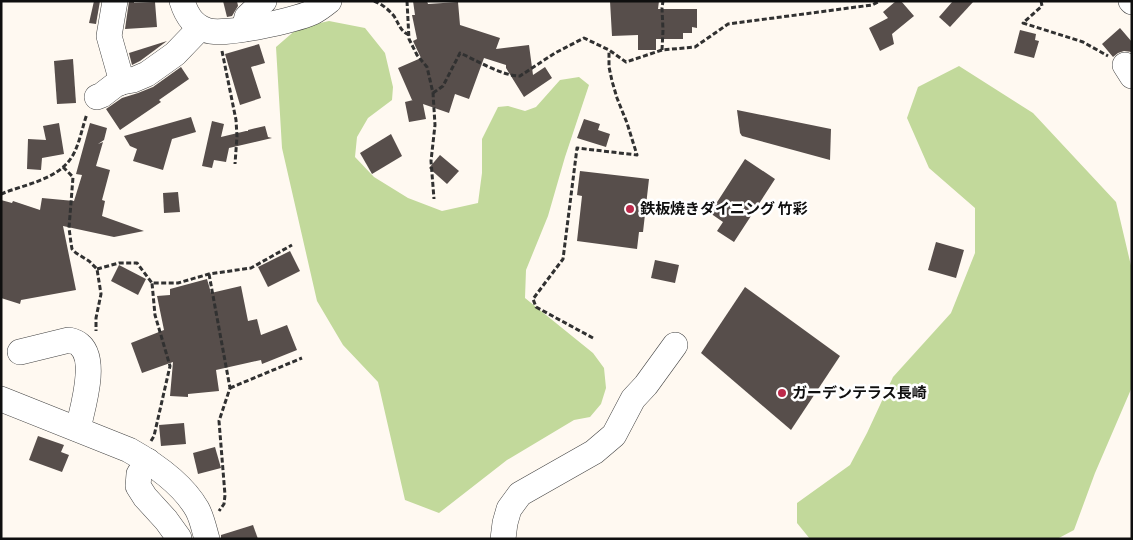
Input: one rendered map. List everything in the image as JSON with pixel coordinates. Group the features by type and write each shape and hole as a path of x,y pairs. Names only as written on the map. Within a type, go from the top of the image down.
{"street":[{"path":"115,1 109,36 122,82"},
{"path":"182,1 189,17 210,30"},
{"path":"244,29 247,18 264,1"},
{"path":"97,97 115,85 147,74 210,30 244,29 298,17 320,8 329,1"},
{"path":"20,352 69,340 76,342 82,347 87,358 88,372 78,429"},
{"path":"503,539 509,509 520,494 594,452 614,435 633,399 675,346"},
{"path":"1,398 129,450 146,459 184,492 197,508 206,533"},
{"path":"146,459 138,486 166,520 178,539"}],"path":[{"path":"374,1 384,6 394,17 403,32 409,35"},
{"path":"407,1 409,39 417,56 427,67 433,93 435,125 431,161 434,199"},
{"path":"662,50 663,1"},
{"path":"433,93 443,86 460,53 503,73 520,76 555,53 584,38 609,50 626,62 662,50 695,47 728,24 880,1"},
{"path":"1041,1 1042,6 1023,23 1083,42 1128,70"},
{"path":"210,30 221,48 236,120 235,164"},
{"path":"593,338 536,307 533,299 563,259 577,148 637,155 628,123 612,81 609,67 609,50"},
{"path":"1,194 32,184 63,167 72,157 91,104 97,97"},
{"path":"63,167 73,177 69,228 72,249 76,254 89,260 97,269 119,263 137,263 152,283 155,315 170,366 154,436 146,459"},
{"path":"152,283 178,283 210,274 251,268 292,245"},
{"path":"206,533 224,504 225,495 219,421 230,388 210,274"},
{"path":"230,388 302,358"}],"green space":[{"path":"329,21 365,28 385,53 393,87 392,100 368,118 357,137 355,157 374,177 408,198 442,211 478,203 482,173 482,139 498,107 508,106 525,111 536,107 560,80 579,77 589,85 548,216 526,270 525,298 593,353 604,368 606,388 601,404 590,417 574,420 507,460 439,513 405,500 378,382 343,345 317,301 282,148 276,47 298,28"},
{"path":"959,66 1033,113 1116,202 1132,270 1132,387 1095,473 1074,530 1057,539 810,539 797,523 797,503 850,465 893,377 951,313 975,253 975,208 929,168 907,118 918,87"}],"building":[{"path":"94,1 100,1 96,24 89,23"},
{"path":"129,1 134,1 134,3 155,2 157,27 125,29"},
{"path":"223,1 237,1 238,6 232,16 227,17"},
{"path":"413,1 427,1 428,4 458,2 460,25 500,38 496,49 529,45 533,75 545,67 552,78 524,97 506,65 484,58 469,99 455,94 449,113 423,104 426,119 409,122 405,102 413,100 398,68 421,58 413,41 417,39 412,15 415,15"},
{"path":"610,1 659,1 658,9 697,9 697,28 692,27 692,33 683,33 683,39 656,39 656,50 638,50 638,35 612,36"},
{"path":"896,1 901,1 914,16 892,34 894,44 880,51 869,28 888,18 883,12"},
{"path":"953,1 974,1 950,27 939,17"},
{"path":"1120,28 1132,42 1132,52 1124,51 1113,57 1102,44"},
{"path":"1020,30 1036,34 1035,40 1039,41 1034,58 1014,53"},
{"path":"167,41 140,61 132,65 129,53"},
{"path":"259,44 265,63 251,67 261,98 240,105 225,54"},
{"path":"73,59 76,103 57,104 54,61"},
{"path":"181,67 189,79 159,100 161,102 120,130 106,109 122,98 153,87"},
{"path":"737,110 831,129 830,160 742,136"},
{"path":"191,117 196,132 172,139 163,170 133,161 137,149 130,146 124,136"},
{"path":"584,119 600,124 598,130 610,134 606,147 577,138"},
{"path":"212,121 224,124 221,137 265,126 268,137 272,138 229,148 226,162 214,160 212,168 202,166"},
{"path":"59,123 64,154 42,158 41,170 27,169 28,139 46,140 43,126"},
{"path":"90,123 107,128 104,140 98,144 103,142 96,166 110,170 102,200 105,201 102,216 144,231 114,237 63,226 76,290 21,300 20,304 1,298 1,200 12,203 13,201 40,210 42,198 74,201 82,175 76,174"},
{"path":"391,134 402,156 372,174 360,153"},
{"path":"440,155 459,171 447,184 429,168"},
{"path":"745,159 775,179 734,242 717,231 723,222 710,213"},
{"name":"鉄板焼きダイニング 竹彩","path":"580,171 649,179 643,232 639,232 637,249 577,241 582,196 577,195"},
{"path":"178,192 180,212 164,213 163,193"},
{"path":"936,242 964,250 956,278 928,270"},
{"path":"290,251 300,271 268,287 258,267"},
{"path":"655,260 679,265 675,283 651,278"},
{"path":"119,265 146,279 138,295 111,281"},
{"path":"207,279 211,293 241,286 248,321 257,319 261,335 287,325 297,350 262,364 261,360 216,370 219,391 188,394 188,397 170,396 173,362 142,373 131,343 164,330 157,296 170,295 170,289"},
{"name":"ガーデンテラス長崎","path":"745,287 840,356 791,430 701,353"},
{"path":"184,423 186,444 161,446 159,425"},
{"path":"38,436 64,445 61,452 69,455 62,472 29,460"},
{"path":"215,447 221,468 198,474 193,453"},
{"path":"253,525 258,539 221,539 221,535"}],"place":[{"name":"鉄板焼きダイニング 竹彩","path":"630,209"},
{"name":"ガーデンテラス長崎","path":"782,393"}]}
